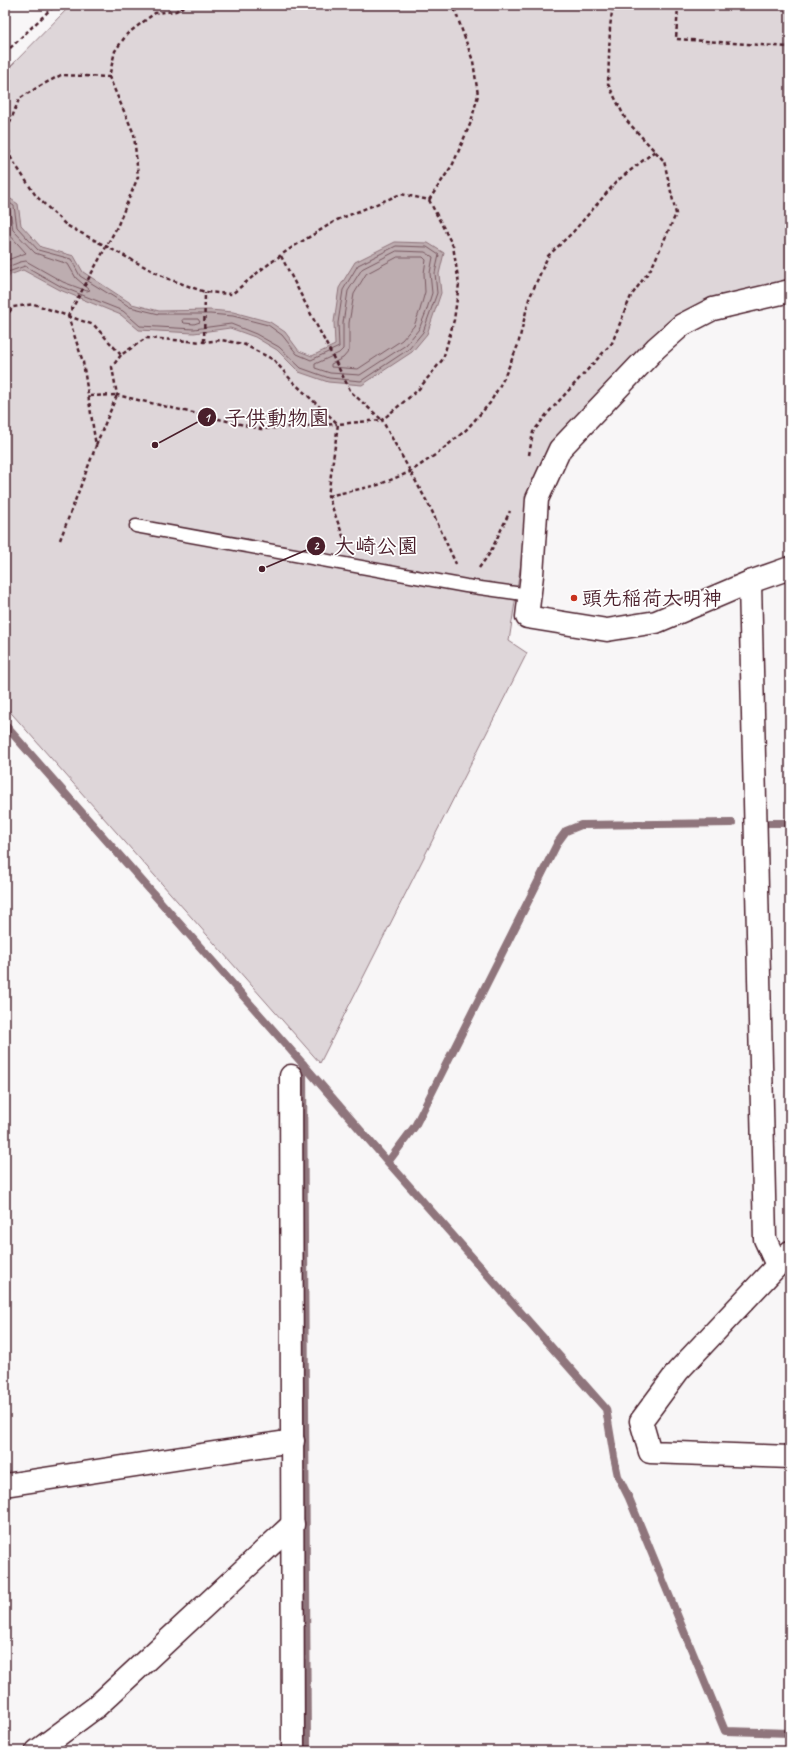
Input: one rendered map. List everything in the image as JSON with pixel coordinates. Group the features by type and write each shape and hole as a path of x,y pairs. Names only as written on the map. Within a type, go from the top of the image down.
{"street":[{"path":"790,290 713,309 682,325 656,348 560,449 537,499 530,596 527,617 608,630 656,622 750,582 790,568"},
{"path":"750,582 766,1239 784,1259 678,1371 640,1421 650,1452 790,1457"},
{"path":"291,1076 293,1751"},
{"path":"5,1485 293,1441"},
{"path":"37,1751 96,1707 293,1524"}],"lane":[{"path":"136,526 466,586 530,596"}],"path":[{"path":"5,53 55,5"},
{"path":"96,446 90,396 83,362 68,316 117,227 138,177 134,134 109,77 115,50 127,34 155,13 176,11 187,5"},
{"path":"429,200 453,164 471,122 478,95 473,61 453,5"},
{"path":"527,462 533,432 547,414 612,343 631,296 652,267 676,214 664,161 626,120 608,84 610,27 613,5"},
{"path":"678,5 676,39 790,47"},
{"path":"109,77 60,75 19,99 5,136 11,158 36,196 66,225 166,278 205,292 232,294 281,256 337,220 377,202 401,194 429,200"},
{"path":"328,496 378,485 410,472 438,453 466,430 490,403 504,378 518,345 529,299 548,256 573,232 617,181 655,151"},
{"path":"90,396 117,394 261,429 382,420 418,390 443,359 454,320 459,284 453,246 429,200"},
{"path":"281,256 319,326 351,392 382,420 431,508 466,586 490,553 512,507"},
{"path":"204,342 205,292"},
{"path":"5,318 13,307 34,304 94,325 121,354"},
{"path":"60,540 117,394 112,367 121,354 146,338 204,342 222,340 243,344 274,360 292,381 338,424"},
{"path":"338,424 328,496 355,566"}],"shaded area":[{"path":"71,5 790,5 790,281 680,318 531,498 509,641 527,653 320,1063 5,706 5,72"}],"water":[{"path":"5,195 18,204 21,225 41,247 74,256 83,272 132,304 159,311 210,310 233,312 270,322 285,332 299,351 312,356 335,345 334,322 339,288 355,262 395,242 428,243 444,253 439,274 441,293 427,334 412,352 362,385 328,382 299,372 277,350 255,337 230,328 194,333 139,330 121,315 60,290 23,270 10,275 5,281"}],"waterway":[{"path":"5,725 388,1162 415,1126 558,842 566,831 581,825 732,823"},
{"path":"768,823 790,823"},
{"path":"303,1064 307,1751"},
{"path":"388,1162 606,1409 618,1476 629,1498 725,1731 790,1733"}],"place":[{"name":"子供動物園","path":"155,445"},
{"name":"大崎公園","path":"262,569"},
{"name":"頭先稲荷大明神","path":"574,598"}]}
